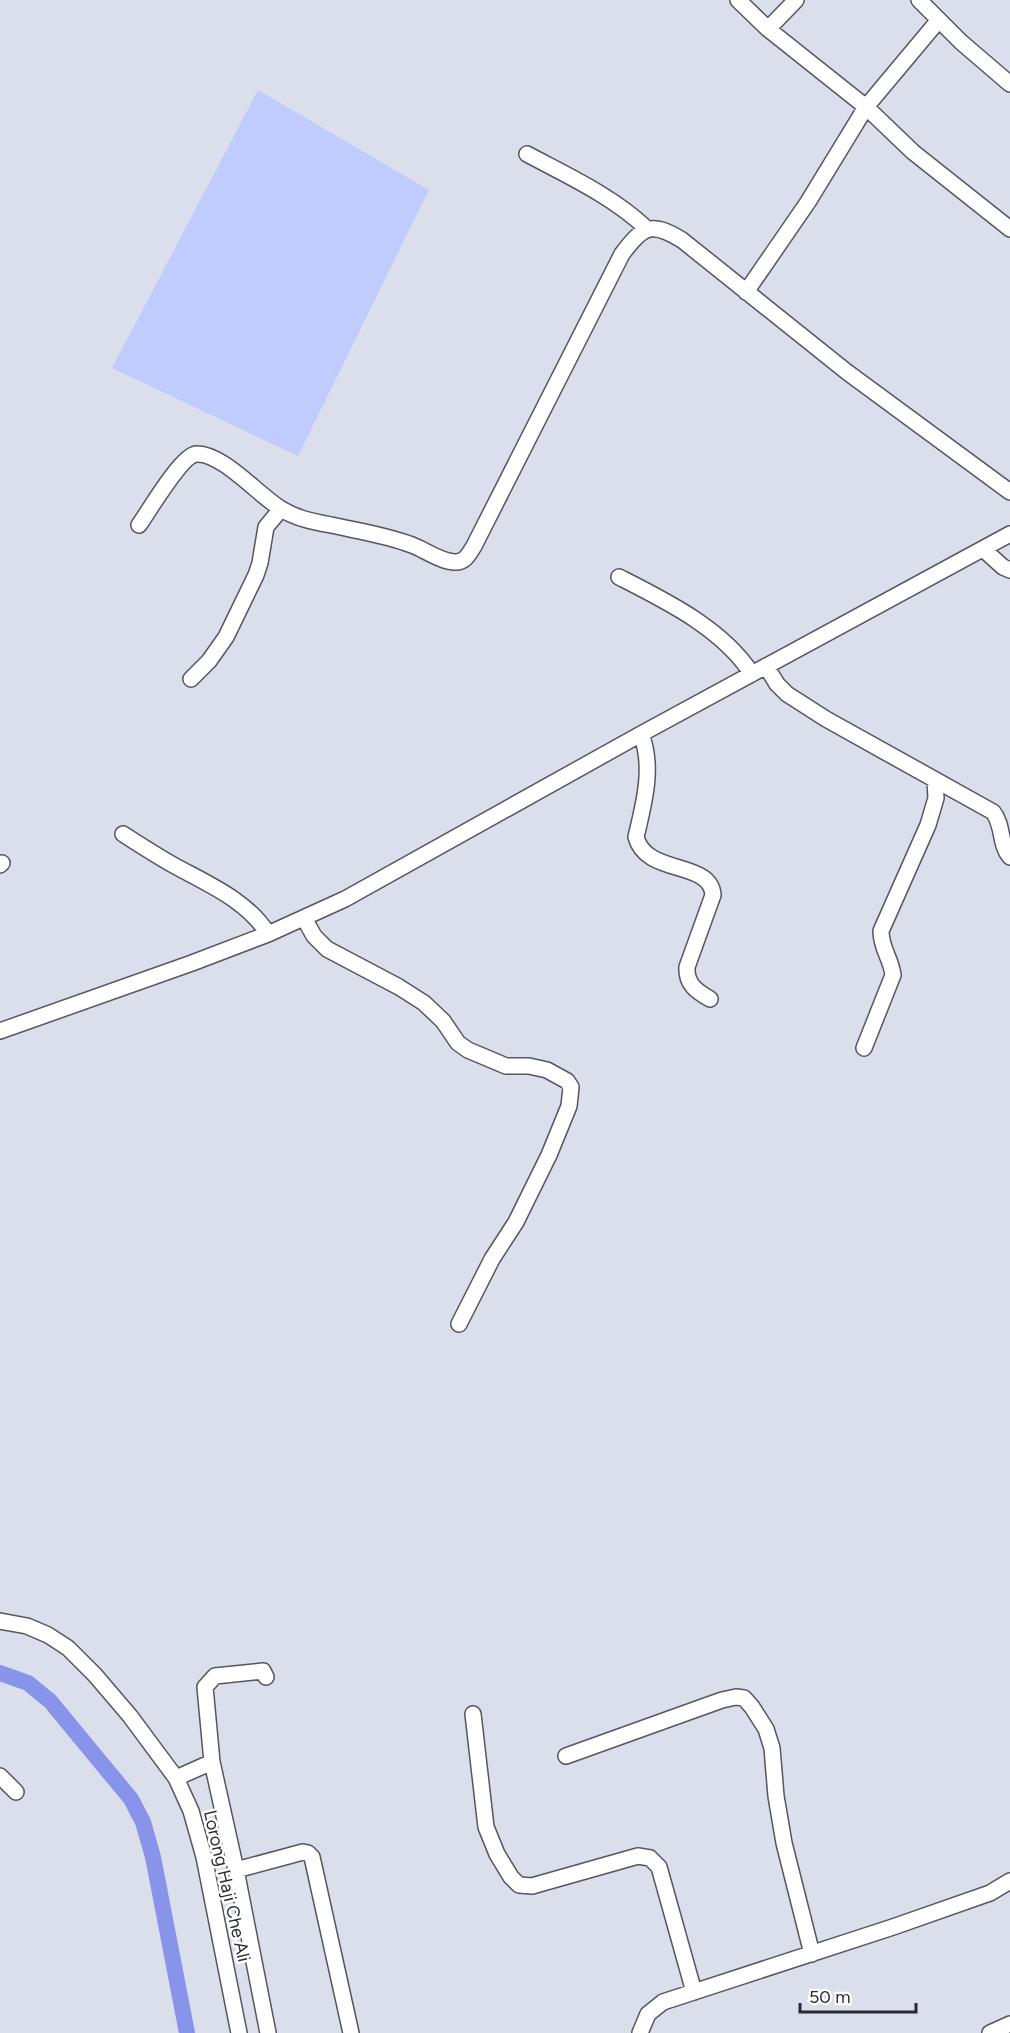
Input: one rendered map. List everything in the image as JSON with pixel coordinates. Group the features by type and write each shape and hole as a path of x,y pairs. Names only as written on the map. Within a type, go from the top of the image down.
{"street":[{"path":"738,0 768,29 866,107 913,152 1010,229"},
{"path":"768,29 796,0"},
{"path":"919,0 938,21 1010,84"},
{"path":"746,292 808,202 866,107 938,21"},
{"path":"527,154 614,202 646,228"},
{"path":"139,525 179,466 192,454 209,456 281,509 305,519 396,539 447,560 456,562 463,560 474,546 622,254 635,236 646,228 656,227 682,240 847,372 1010,492"},
{"path":"191,679 226,637 256,575 266,527 281,509"},
{"path":"0,1031 268,934 345,899 1010,534"},
{"path":"983,549 1003,567 1010,570"},
{"path":"619,577 699,623 787,694 826,719 993,812 999,819 1005,852 1010,857"},
{"path":"642,734 646,745 647,777 636,837 639,846 660,863 702,876 713,887 713,895 687,967 690,985 710,999"},
{"path":"864,1048 893,975 891,963 881,944 881,931 928,825 936,798 934,781"},
{"path":"123,834 251,913 268,934"},
{"path":"304,918 314,936 327,949 424,1003 443,1021 458,1043 468,1050 506,1066 530,1066 547,1070 567,1081 571,1087 569,1106 549,1155 516,1222 492,1259 459,1324"},
{"name":"Lorong Haji Che Ali","path":"0,1621 27,1626 48,1635 68,1648 130,1716 176,1778 191,1811 204,1857 238,2033"},
{"path":"266,1677 263,1671 215,1676 205,1687 212,1762 268,2033"},
{"path":"566,1756 722,1700 744,1698 766,1729 772,1748 784,1843 812,1954"},
{"path":"473,1714 486,1827 497,1854 511,1877 519,1885 532,1886 638,1856 651,1858 659,1867 662,1876 694,1992"},
{"path":"176,1778 212,1762"},
{"path":"0,1776 16,1792"},
{"path":"236,1870 303,1852 312,1857 351,2033"},
{"path":"640,2033 648,2014 663,2002 990,1893 1010,1881"},
{"path":"990,2033 1010,2024"}],"shaded area":[{"path":"258,90 429,190 298,456 112,368"}],"waterway":[{"path":"0,1673 28,1683 50,1701 131,1799 143,1822 153,1857 187,2033"}]}
